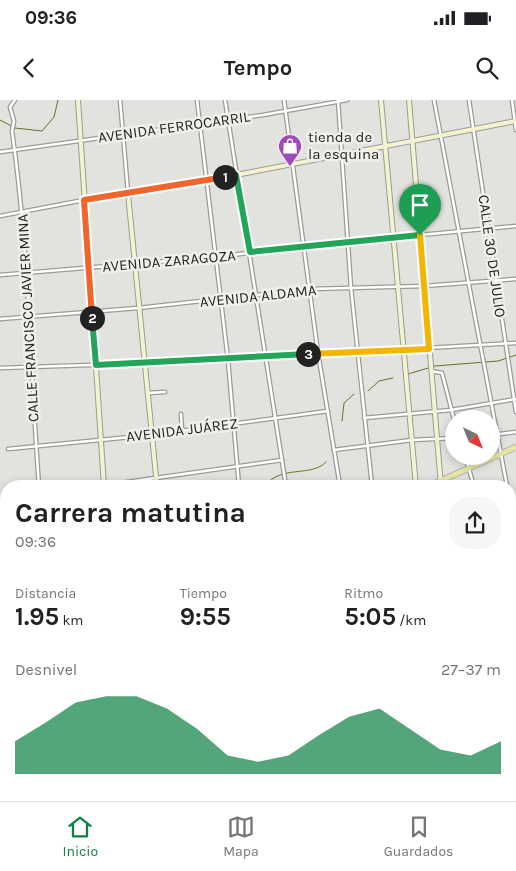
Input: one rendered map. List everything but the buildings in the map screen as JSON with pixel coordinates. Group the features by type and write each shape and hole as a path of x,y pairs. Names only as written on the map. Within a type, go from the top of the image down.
{"main road":[{"path":"446,480 516,446"}],"street":[{"name":"CALLE FRANCISCO JAVIER MINA","path":"15,100 10,108 14,121 12,131 23,212 28,272 39,480"},
{"path":"78,100 101,440 102,480"},
{"path":"120,100 138,308 156,478"},
{"path":"197,100 228,360 239,480"},
{"path":"224,100 250,252 264,357 285,480"},
{"path":"284,100 311,289 318,353 339,480"},
{"name":"AVENIDA FERROCARRIL","path":"0,152 227,120 347,100"},
{"path":"381,100 396,287 415,480"},
{"path":"409,100 441,480"},
{"path":"434,100 492,410"},
{"name":"CALLE 30 DE JULIO","path":"469,100 516,412"},
{"path":"512,100 516,130"},
{"path":"338,101 351,288 371,480"},
{"path":"0,216 236,175 515,121"},
{"name":"AVENIDA ZARAGOZA","path":"0,275 216,257 304,246 516,226"},
{"name":"AVENIDA ALDAMA","path":"0,319 30,318 92,310 138,308 311,289 424,286 516,279"},
{"path":"0,368 228,360 318,353 505,347 516,343"},
{"path":"431,369 441,372 451,410 515,399"},
{"path":"148,393 165,392"},
{"name":"AVENIDA JUÁREZ","path":"8,449 152,435 328,411"},
{"path":"364,418 445,411"},
{"path":"181,414 182,431"},
{"path":"500,434 516,432"},
{"path":"334,450 412,440 445,439"},
{"path":"500,450 506,480"},
{"path":"142,480 282,460"},
{"path":"467,465 472,480"}],"waterway":[{"path":"0,120 15,128 42,131 54,117 58,100"},
{"path":"408,374 435,366 498,361 516,355"},
{"path":"368,391 379,381 393,378"},
{"path":"342,421 344,403 354,394"},
{"path":"271,480 279,475 320,467 326,462"}],"place":[{"name":"tienda de la esquina","path":"290,167"}],"route":[{"path":"236,175 250,252 420,235 429,349 96,365 84,200 236,175"}]}
